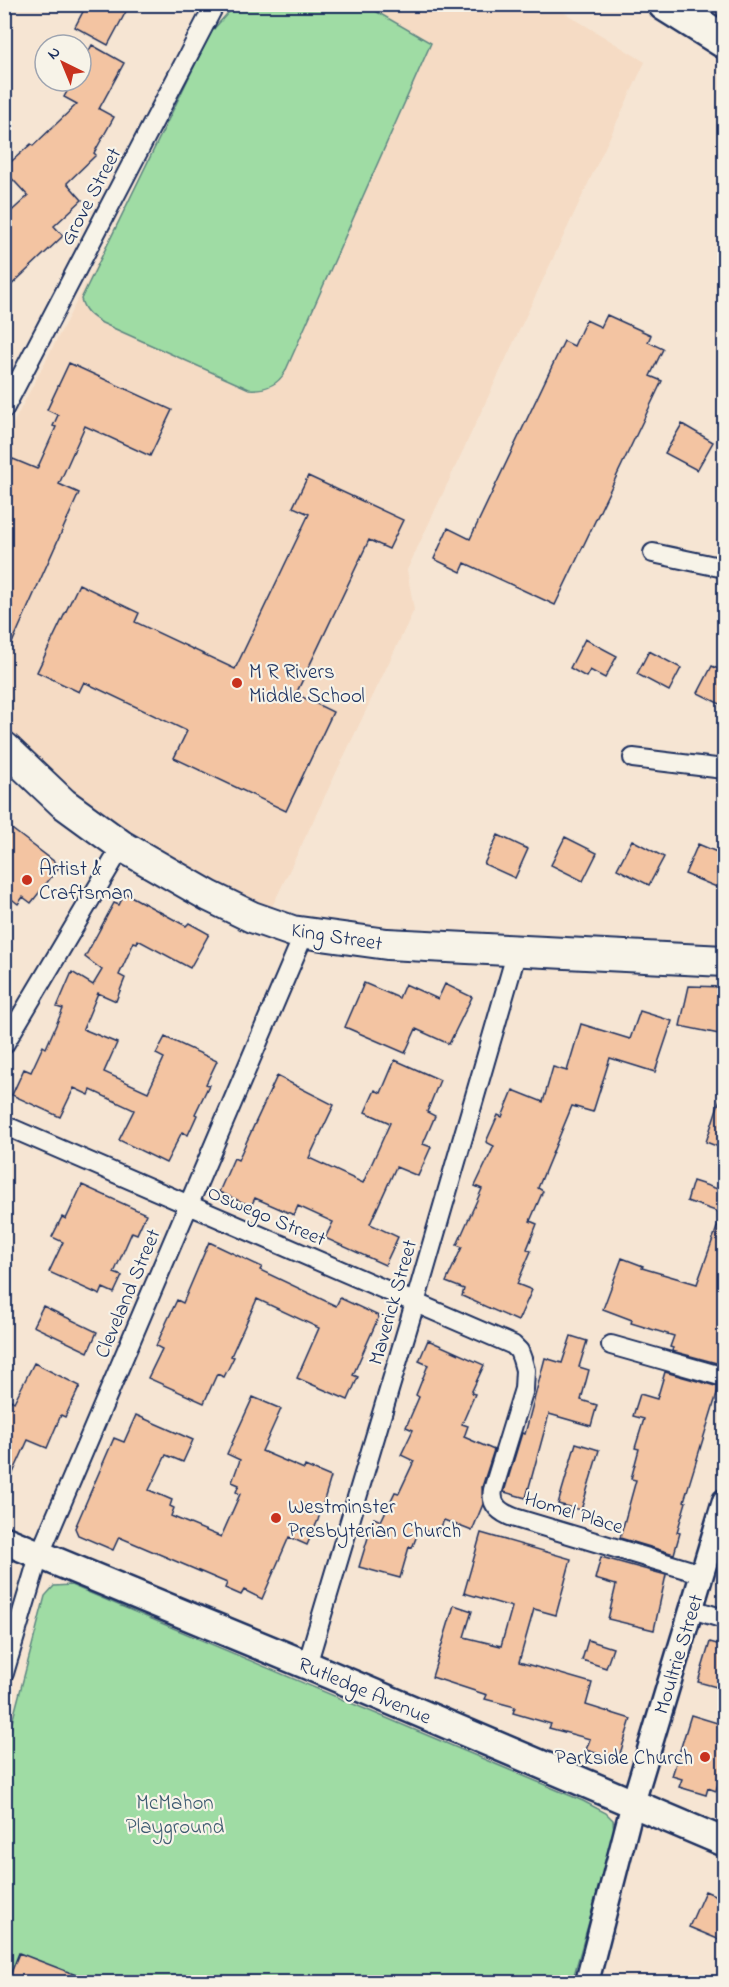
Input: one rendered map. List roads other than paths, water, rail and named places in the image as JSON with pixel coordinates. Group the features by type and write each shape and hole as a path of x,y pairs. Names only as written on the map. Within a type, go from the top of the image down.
{"highway":[{"path":"665,4 724,41"}],"main road":[{"name":"King Street","path":"4,747 63,803 122,846 209,896 252,917 304,934 387,944 724,961"},
{"name":"Rutledge Avenue","path":"4,1540 307,1665 724,1842"}],"street":[{"name":"Grove Street","path":"4,409 215,4"},
{"path":"652,553 724,568"},
{"path":"633,758 724,769"},
{"path":"4,1045 122,846"},
{"name":"Cleveland Street","path":"4,1673 39,1556 304,934"},
{"name":"Maverick Street","path":"307,1665 416,1303 517,951"},
{"name":"Oswego Street","path":"4,1125 513,1345"},
{"name":"Homel Place","path":"513,1345 519,1351 525,1370 524,1389 493,1490 491,1498 494,1504 500,1511 515,1518 702,1574"},
{"path":"611,1345 724,1377"},
{"name":"Moultrie Street","path":"587,1983 633,1803 724,1501"},
{"path":"692,1609 724,1618"}],"place":[{"name":"M R Rivers Middle School","path":"237,683"},
{"name":"Artist & Craftsman","path":"27,880"},
{"name":"Westminster Presbyterian Church","path":"276,1518"},
{"name":"Parkside Church","path":"705,1757"}],"park label":[{"name":"McMahon Playground","path":"175,1814"}]}
